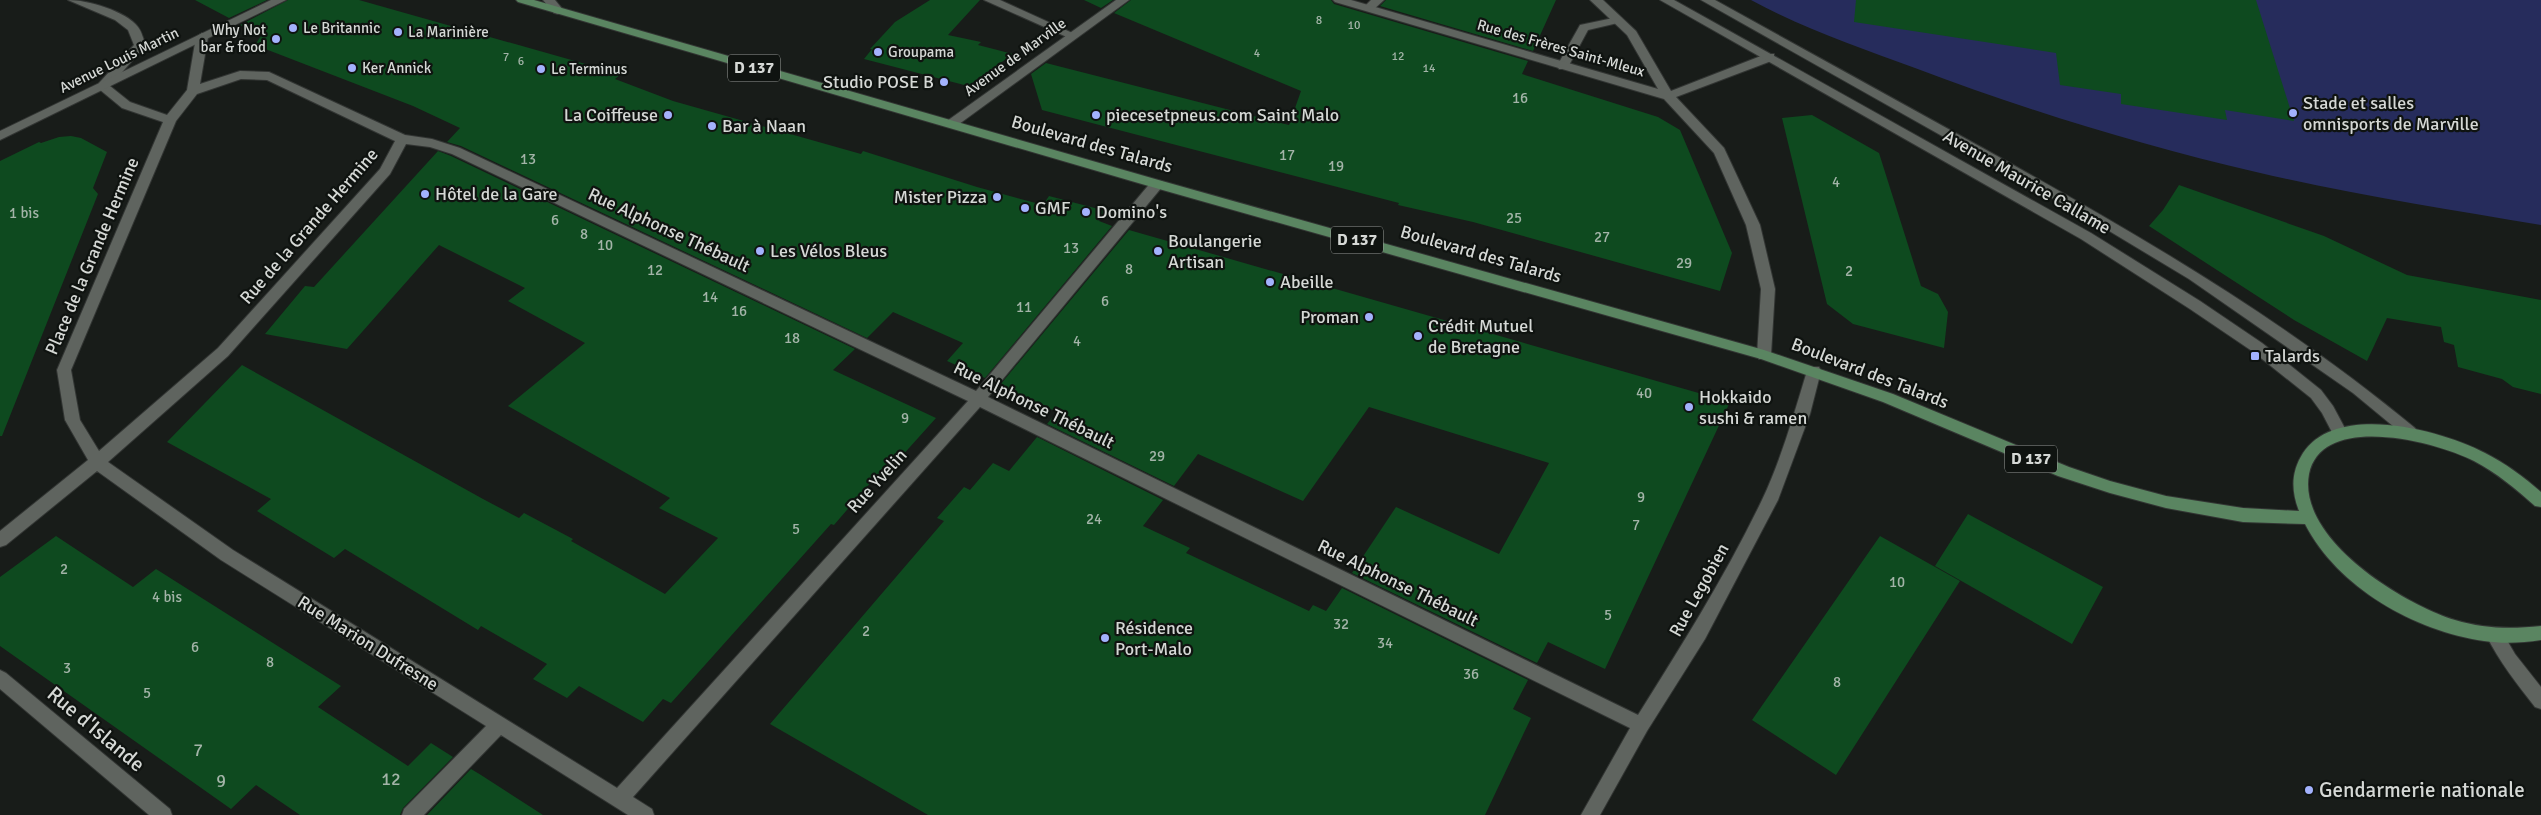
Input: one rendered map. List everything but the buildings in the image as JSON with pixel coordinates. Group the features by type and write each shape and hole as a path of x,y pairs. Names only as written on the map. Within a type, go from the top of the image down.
{"main road":[{"name":"Boulevard des Talards","path":"522,0 1157,184 1764,355 1888,398 2064,472 2110,486 2166,502 2242,515 2310,518"},
{"path":"2541,501 2500,468 2468,451 2410,432 2379,430 2340,434 2325,441 2310,455 2302,472 2302,494 2310,518 2324,542 2347,566 2381,593 2441,623 2477,633 2511,636 2541,632"}],"street":[{"path":"74,0 120,18 134,28 140,45 103,86 126,105 170,120"},
{"name":"Avenue Louis Martin","path":"0,136 280,0"},
{"path":"549,0 558,11"},
{"path":"990,0 1072,36"},
{"name":"Avenue de Marville","path":"951,124 1124,0"},
{"name":"Rue des Frères Saint-Mleux","path":"1339,0 1668,96"},
{"path":"1369,8 1378,0"},
{"path":"1596,0 1632,33 1668,96 1720,151 1753,225 1768,290 1764,355"},
{"name":"Avenue Maurice Callame","path":"1666,0 2086,236 2195,305 2257,347 2316,394 2328,410 2340,434"},
{"name":"Avenue Maurice Callame","path":"1707,0 1967,147 2096,217 2194,276 2358,389 2410,432"},
{"path":"1563,66 1584,27 1618,20"},
{"path":"193,91 202,38"},
{"path":"1668,96 1770,57"},
{"name":"Rue de la Grande Hermine","path":"0,540 97,462 223,352 385,171 402,139 269,76 240,75 193,91"},
{"name":"Place de la Grande Hermine","path":"97,462 73,420 64,370 170,120 193,91"},
{"name":"Rue Alphonse Thébault","path":"402,139 432,143 456,150 978,399 1641,725"},
{"name":"Rue Yvelin","path":"619,798 978,399 1157,184"},
{"name":"Rue Legobien","path":"1590,815 1641,725 1699,634 1770,500 1802,414 1814,371"},
{"name":"Rue Marion Dufresne","path":"97,462 227,555 645,815"},
{"path":"2495,634 2509,659 2541,701"},
{"name":"Rue d'Islande","path":"0,678 163,815"},
{"path":"411,815 499,725"}],"shaded area":[{"name":"Stade et salles omnisports de Marville","path":"1751,0 2541,0 2541,225 2398,201 2291,180 2213,162 2126,138 1999,98 1873,53 1811,29"}],"place":[{"name":"Le Britannic","path":"293,28"},
{"name":"La Marinière","path":"398,32"},
{"name":"Why Not bar & food","path":"276,39"},
{"name":"Groupama","path":"878,52"},
{"name":"Ker Annick","path":"352,68"},
{"name":"Le Terminus","path":"541,69"},
{"name":"Studio POSE B","path":"944,82"},
{"name":"Stade et salles omnisports de Marville","path":"2293,113"},
{"name":"La Coiffeuse","path":"668,115"},
{"name":"piecesetpneus.com Saint Malo","path":"1096,115"},
{"name":"Bar à Naan","path":"712,126"},
{"name":"Hôtel de la Gare","path":"425,194"},
{"name":"Mister Pizza","path":"997,197"},
{"name":"GMF","path":"1025,208"},
{"name":"Domino's","path":"1086,212"},
{"name":"Les Vélos Bleus","path":"760,251"},
{"name":"Boulangerie Artisan","path":"1158,251"},
{"name":"Abeille","path":"1270,282"},
{"name":"Proman","path":"1369,317"},
{"name":"Crédit Mutuel de Bretagne","path":"1418,336"},
{"name":"Talards","path":"2255,356"},
{"name":"Hokkaido sushi & ramen","path":"1689,407"},
{"name":"Résidence Port-Malo","path":"1105,638"},
{"name":"Gendarmerie nationale","path":"2309,790"}]}
